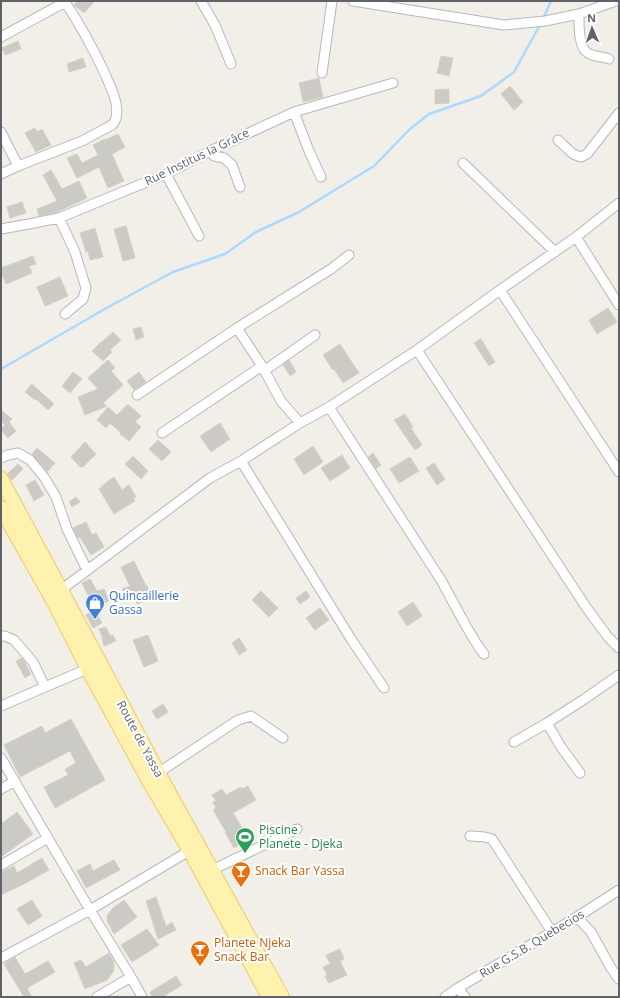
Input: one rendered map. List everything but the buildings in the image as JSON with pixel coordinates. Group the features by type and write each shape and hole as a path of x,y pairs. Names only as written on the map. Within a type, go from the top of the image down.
{"main road":[{"name":"Route de Yassa","path":"1,479 61,590 94,666 148,779 194,848 212,870 270,990"},
{"name":"Route de Yassa","path":"1,508 52,600 94,666 158,773 194,848 270,990 282,997"}],"street":[{"path":"1,37 64,1 79,23 106,77 114,96 117,115 115,122 112,125 82,142 1,174"},
{"path":"201,1 215,25 231,64"},
{"path":"322,73 332,1"},
{"path":"353,1 504,24 545,21 580,14 616,1"},
{"path":"580,14 579,28 583,48 587,53 609,59"},
{"name":"Rue Institus la Grâce","path":"1,229 59,218 166,174 210,151 294,112 393,83"},
{"path":"294,112 321,177"},
{"path":"558,140 573,154 581,157 587,154 619,113"},
{"path":"1,132 18,166"},
{"path":"210,151 214,156 224,158 232,165 240,187"},
{"path":"463,163 555,252"},
{"path":"166,174 199,236"},
{"path":"61,590 210,478 241,461 300,423 329,407 417,350 576,237 619,203"},
{"path":"59,218 76,252 86,288 83,299 65,314"},
{"path":"576,237 619,305"},
{"path":"137,395 236,328 331,269 349,255"},
{"path":"500,290 616,459 619,472"},
{"path":"236,328 263,368 281,401 300,423"},
{"path":"162,433 316,335"},
{"path":"417,350 586,607 608,637 619,648"},
{"path":"329,407 441,580 466,626 484,654"},
{"path":"1,458 18,453 30,460 44,477 56,497 67,529 87,570"},
{"path":"241,461 351,639 384,688"},
{"path":"1,636 14,640 33,662 45,687"},
{"path":"1,706 94,666"},
{"path":"514,742 583,700 619,674"},
{"path":"158,773 238,720 251,716 283,738"},
{"path":"547,723 561,747 580,773"},
{"path":"1,758 142,997"},
{"path":"1,789 14,781"},
{"path":"212,870 297,829"},
{"path":"470,836 492,839 552,932"},
{"path":"1,866 48,838"},
{"path":"1,958 90,910 194,848"},
{"name":"Rue G.S.B. Quebecios","path":"445,997 619,890"},
{"path":"577,917 591,932 611,968 619,979"},
{"path":"97,997 131,977"},
{"path":"458,988 464,997"}],"waterway":[{"path":"543,19 551,1"},
{"path":"1,369 110,306 173,272 225,254 256,232 299,212 374,166 410,129 429,114 481,96 514,72 541,23"}],"place":[{"name":"Quincaillerie Gassa","path":"95,620"},
{"name":"Piscine Planete - Djeka","path":"245,854"},
{"name":"Snack Bar Yassa","path":"241,888"},
{"name":"Planete Njeka Snack Bar","path":"200,967"}]}
